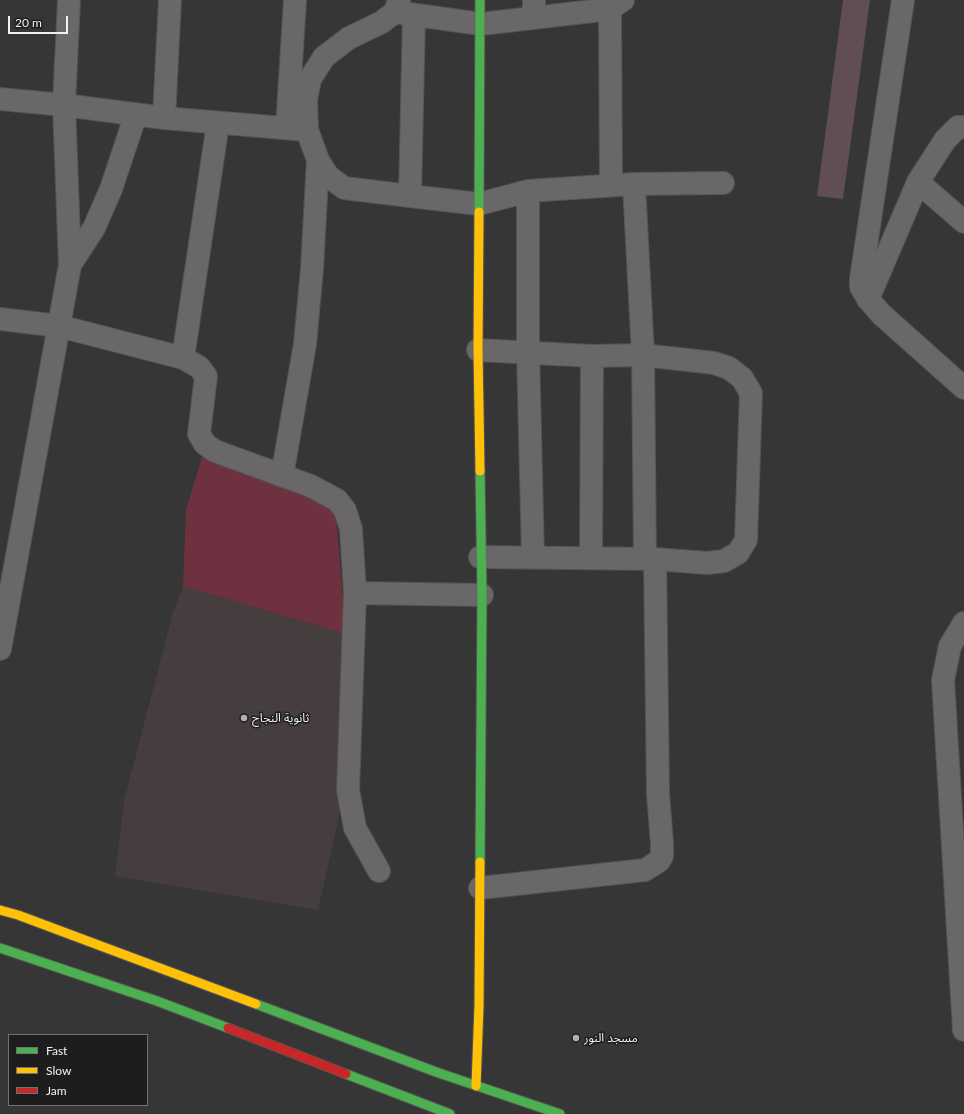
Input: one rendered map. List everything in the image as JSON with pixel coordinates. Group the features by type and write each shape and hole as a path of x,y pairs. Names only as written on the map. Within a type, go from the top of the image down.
{"main road":[{"path":"476,1086 479,1006 482,595 480,557 478,350 480,0"},
{"path":"0,910 18,915 476,1086 560,1114"},
{"path":"0,948 157,1001 450,1114"}],"street":[{"path":"0,649 70,265 64,105 69,0"},
{"path":"164,118 170,0"},
{"path":"295,0 297,129 328,176 344,188 479,204 528,191 634,184 723,183"},
{"path":"903,0 861,287 868,299 881,314 964,388"},
{"path":"297,129 306,100 310,79 324,57 349,38 382,22 402,9 481,24 534,9 616,5 611,185"},
{"path":"402,9 410,196"},
{"path":"0,99 64,105 164,118 297,129"},
{"path":"70,265 94,228 112,189 136,114"},
{"path":"183,358 218,123"},
{"path":"868,299 918,182 945,140 958,127 964,127"},
{"path":"282,476 305,344 312,269 318,160"},
{"path":"918,182 964,222"},
{"path":"480,888 645,870 659,862 662,856 658,794 643,355 634,184"},
{"path":"528,191 528,351 533,558"},
{"path":"0,320 59,326 183,358 199,367 206,376 199,434 205,444 215,451 311,486 336,500 345,510 351,529 354,593 348,790 355,828 379,871"},
{"path":"478,350 528,351 592,356 643,355 714,363 729,368 742,378 751,393 746,540 738,553 724,561 707,563 650,559 480,557"},
{"path":"591,558 592,356"},
{"path":"354,593 482,595"},
{"path":"963,625 950,646 943,680 955,725 964,1030"}],"shaded area":[{"path":"203,454 335,506 346,634 183,586 186,510"},
{"name":"ثانوية النجاح","path":"183,586 346,634 339,817 318,910 115,876 124,801 172,616"}],"building":[{"path":"843,0 870,0 843,199 817,196"}],"traffic: fast":[{"path":"479,212 480,0"},
{"path":"480,471 482,595 480,862"},
{"path":"0,948 157,1001 228,1028"},
{"path":"256,1004 436,1072 560,1114"},
{"path":"346,1074 450,1114"}],"traffic: slow":[{"path":"479,212 478,350 480,471"},
{"path":"476,1086 479,1006 480,862"},
{"path":"0,910 18,915 256,1004"}],"traffic: jam":[{"path":"228,1028 346,1074"}],"place":[{"name":"ثانوية النجاح","path":"244,718"},
{"name":"مسجد النور","path":"576,1038"}]}
